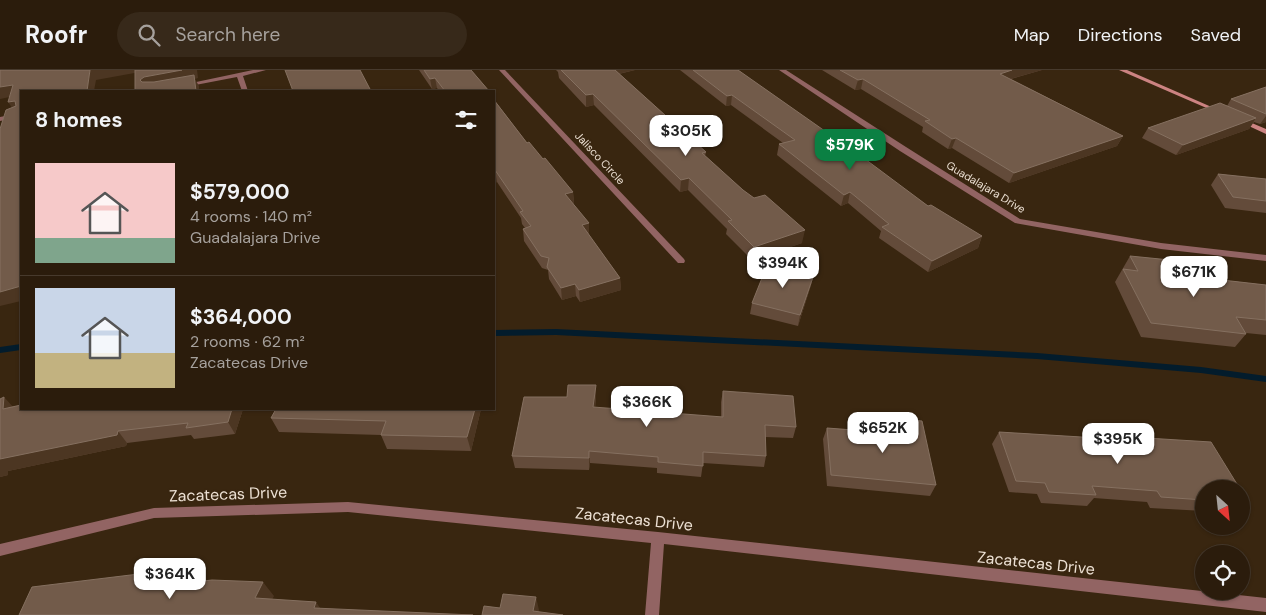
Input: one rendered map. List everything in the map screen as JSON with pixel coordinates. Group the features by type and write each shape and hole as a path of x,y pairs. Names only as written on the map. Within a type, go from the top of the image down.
{"main road":[{"path":"1122,70 1266,132"}],"street":[{"path":"177,86 263,70"},
{"name":"Jalisco Circle","path":"502,70 681,261"},
{"name":"Guadalajara Drive","path":"782,70 903,150 1018,221 1161,246 1266,258"},
{"path":"240,75 245,90"},
{"path":"0,119 20,115"},
{"name":"Zacatecas Drive","path":"0,550 154,513 348,506 1266,605"},
{"path":"652,615 658,538"}],"building":[{"path":"0,70 90,70 87,90 20,90 20,286 0,292 0,129 6,110 16,106 15,101 8,102 13,85 0,87"},
{"path":"135,70 182,70 144,77 140,80 142,82 154,82 194,75 196,90 135,90"},
{"path":"285,70 360,70 370,90 293,90"},
{"path":"424,70 471,70 488,90 444,90 435,78 430,79"},
{"path":"561,70 615,70 706,152 702,153 743,190 754,198 765,195 805,230 754,247 728,221 732,220 689,178 681,180 593,94 586,95"},
{"path":"693,70 738,70 928,206 931,205 982,236 932,261 882,227 889,224 850,192 844,195 779,144 795,140 732,95 727,96"},
{"path":"840,70 1012,70 1000,74 1123,136 1014,173 956,138 952,139 925,121 930,120 863,79 858,80"},
{"path":"1266,87 1266,114 1231,99"},
{"path":"495,101 527,143 529,142 543,159 545,158 573,192 565,194 589,223 582,225 620,278 579,290 575,284 561,288 547,267 549,258 541,256 523,229 531,226 520,212 523,211 495,170"},
{"path":"1220,103 1256,118 1183,145 1148,128"},
{"path":"1218,174 1266,179 1266,201 1233,197"},
{"path":"1130,256 1170,260 1178,275 1266,285 1266,320 1236,317 1246,334 1151,323 1123,269 1138,271"},
{"path":"768,263 814,274 800,315 752,303"},
{"path":"568,385 596,385 593,407 723,417 723,391 793,396 796,427 765,425 766,456 703,452 703,466 658,462 658,457 589,451 589,458 512,456 524,397 567,397"},
{"path":"4,397 3,409 20,405 20,410 232,410 228,422 186,428 188,423 118,431 117,435 0,459 0,399"},
{"path":"275,410 475,410 467,437 381,435 386,421 271,418"},
{"path":"891,418 922,421 936,485 831,475 827,428 893,433"},
{"path":"999,432 1131,440 1130,437 1211,442 1234,480 1195,480 1195,499 1161,497 1157,491 1092,486 1096,495 1049,492 1045,483 1016,481"},
{"path":"147,573 141,588 212,580 263,582 255,598 316,602 314,608 473,615 19,615 32,587"},
{"path":"503,594 536,597 533,611 563,615 482,615 484,606 500,608"}],"waterway":[{"path":"495,333 556,332 1037,356 1201,370 1266,379"},
{"path":"0,350 20,347"}]}
